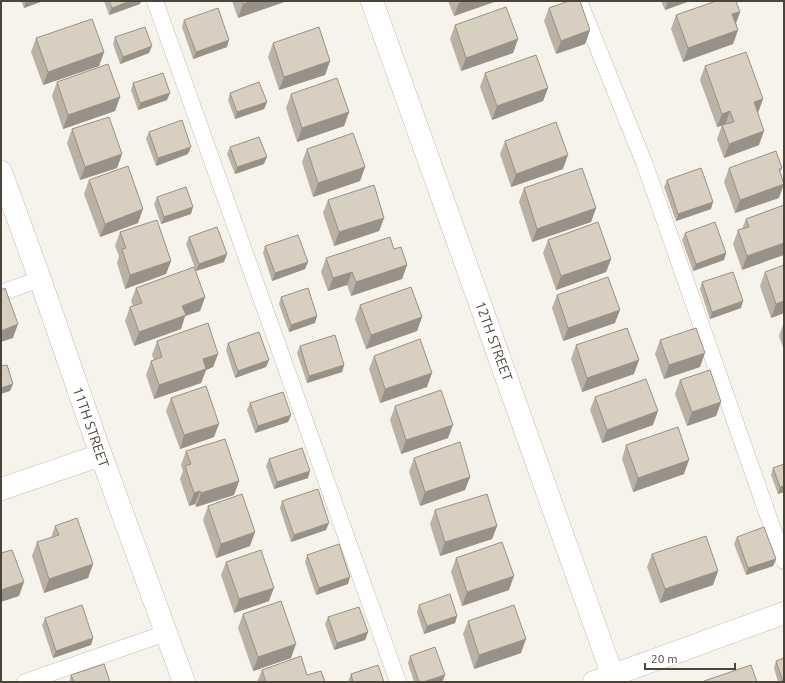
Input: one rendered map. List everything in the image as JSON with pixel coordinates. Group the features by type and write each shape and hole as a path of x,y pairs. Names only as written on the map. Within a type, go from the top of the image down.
{"street":[{"name":"12TH STREET","path":"372,1 607,680"},
{"name":"11TH STREET","path":"1,172 40,279 100,455 184,682"},
{"path":"1,489 100,455"},
{"path":"607,680 784,613"}],"lane":[{"path":"155,1 398,682"},
{"path":"579,1 645,165 784,561"},
{"path":"1,293 40,279"},
{"path":"25,682 166,633"}],"building":[{"path":"109,1 130,1 112,8"},
{"path":"242,1 252,1 243,4"},
{"path":"569,1 580,1 590,30 561,41 549,8"},
{"path":"716,1 736,1 740,12 732,14 738,30 688,48 676,15"},
{"path":"506,7 518,39 466,58 455,25"},
{"path":"218,8 229,40 196,52 184,20"},
{"path":"92,19 104,52 48,72 36,38"},
{"path":"145,27 152,46 123,57 115,37"},
{"path":"319,27 330,61 284,77 273,43"},
{"path":"746,52 763,99 754,102 764,131 729,144 722,125 734,122 730,111 722,114 705,66"},
{"path":"536,55 548,88 497,106 485,73"},
{"path":"108,64 120,97 68,115 57,82"},
{"path":"163,73 170,93 140,103 133,83"},
{"path":"337,78 349,112 302,128 291,94"},
{"path":"259,82 267,102 237,112 230,93"},
{"path":"109,117 122,154 85,167 72,129"},
{"path":"182,120 191,147 158,158 149,132"},
{"path":"556,122 568,155 516,174 505,141"},
{"path":"353,133 365,167 318,183 307,149"},
{"path":"259,137 267,157 237,167 230,147"},
{"path":"776,151 782,168 779,169 784,184 740,200 729,168"},
{"path":"128,166 143,209 105,224 89,180"},
{"path":"582,168 596,208 537,229 524,188"},
{"path":"701,168 713,202 678,214 667,180"},
{"path":"374,185 384,218 339,232 328,200"},
{"path":"186,187 193,207 164,217 157,197"},
{"path":"784,205 784,243 747,256 738,230 749,227 746,219"},
{"path":"157,220 171,261 130,275 122,249 126,248 120,232"},
{"path":"598,222 611,259 561,276 548,240"},
{"path":"715,222 726,253 696,264 685,233"},
{"path":"217,227 227,254 199,264 189,237"},
{"path":"298,235 308,262 275,273 265,246"},
{"path":"390,237 394,249 401,247 407,265 356,282 352,272 333,278 326,258"},
{"path":"784,265 784,301 776,304 765,272"},
{"path":"194,267 205,297 182,306 186,315 139,332 130,307 142,303 136,288"},
{"path":"733,272 743,301 712,312 702,282"},
{"path":"608,277 620,310 568,328 557,295"},
{"path":"411,287 422,317 371,335 360,305"},
{"path":"5,288 18,324 1,331 1,290"},
{"path":"308,288 317,316 291,325 281,297"},
{"path":"208,323 218,354 203,359 206,369 159,385 151,361 162,357 157,341"},
{"path":"627,328 639,360 587,378 576,345"},
{"path":"696,328 705,353 669,365 660,340"},
{"path":"259,332 269,360 238,371 228,343"},
{"path":"335,335 344,365 309,376 300,346"},
{"path":"420,339 432,373 385,389 374,356"},
{"path":"7,365 13,384 1,388 1,366"},
{"path":"710,370 721,402 692,412 680,380"},
{"path":"646,379 658,411 607,430 595,397"},
{"path":"206,386 219,424 184,435 171,398"},
{"path":"441,390 453,425 406,440 395,406"},
{"path":"283,392 291,415 258,426 250,403"},
{"path":"678,427 689,460 638,478 626,445"},
{"path":"225,439 239,481 201,493 200,491 194,493 185,466 191,464 186,451"},
{"path":"460,442 470,477 425,492 414,458"},
{"path":"302,448 310,471 277,482 269,459"},
{"path":"784,464 784,486 780,487 773,468"},
{"path":"318,489 329,523 294,535 282,501"},
{"path":"242,494 255,532 221,544 208,506"},
{"path":"487,494 497,526 445,542 435,510"},
{"path":"77,518 93,564 49,579 37,542 59,535 55,526"},
{"path":"764,527 776,559 748,568 737,537"},
{"path":"706,536 718,571 665,589 652,554"},
{"path":"502,542 514,576 467,592 456,558"},
{"path":"339,544 350,577 319,588 307,555"},
{"path":"12,550 24,582 1,590 1,553"},
{"path":"261,550 274,588 239,599 226,562"},
{"path":"450,594 457,616 427,626 419,605"},
{"path":"281,601 296,644 258,657 243,614"},
{"path":"82,605 93,638 56,651 45,618"},
{"path":"514,605 526,639 479,655 468,621"},
{"path":"359,607 368,632 337,643 328,617"},
{"path":"435,647 445,675 419,682 410,656"},
{"path":"301,656 307,675 321,671 325,682 266,682 262,670"},
{"path":"784,658 784,682 783,682 776,661"},
{"path":"104,664 110,682 74,682 71,675"},
{"path":"378,665 384,682 353,682 351,674"},
{"path":"751,665 757,682 704,682 704,681"}]}
